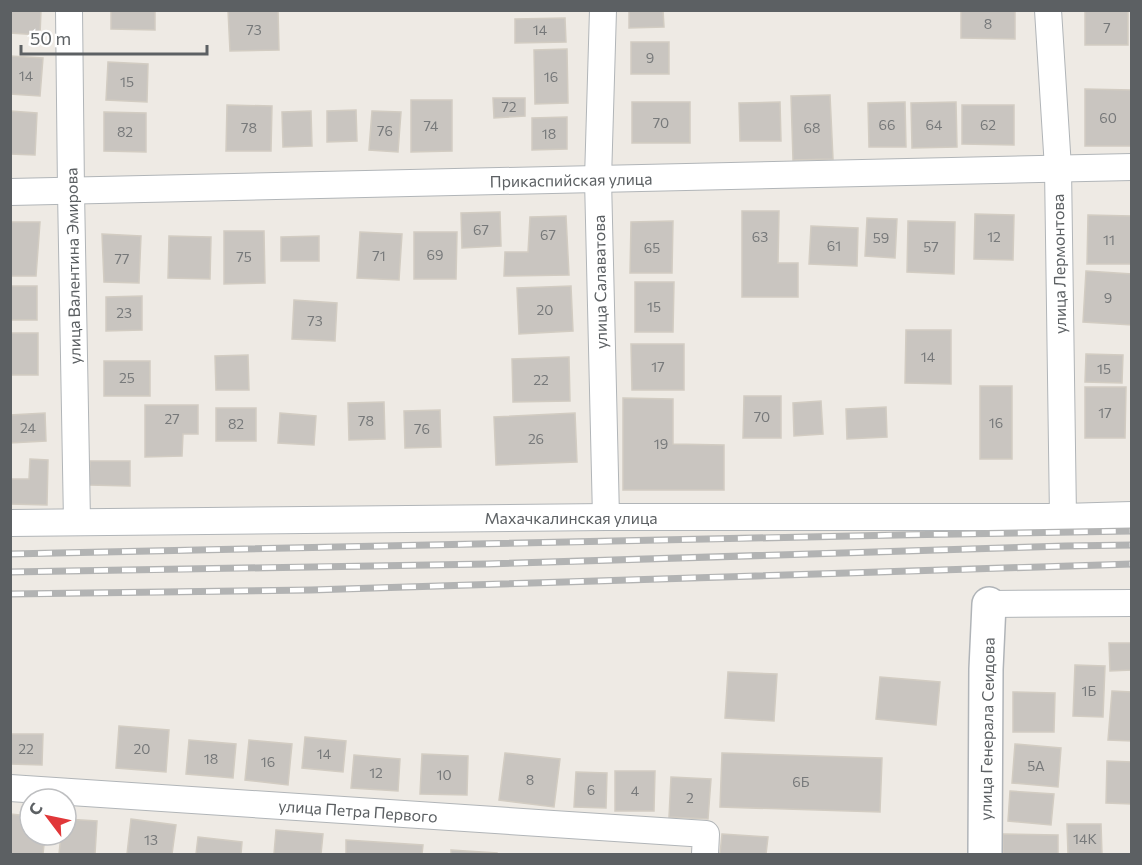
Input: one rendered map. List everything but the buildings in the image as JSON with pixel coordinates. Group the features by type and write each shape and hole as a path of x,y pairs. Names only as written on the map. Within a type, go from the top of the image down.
{"street":[{"name":"улица Валентина Эмирова","path":"69,10 77,522"},
{"name":"улица Салаватова","path":"603,10 598,179 606,518"},
{"name":"улица Лермонтова","path":"1048,10 1058,168 1063,517"},
{"name":"Прикаспийская улица","path":"10,192 1131,166"},
{"name":"Махачкалинская улица","path":"10,523 1131,515"},
{"path":"989,604 1131,603"},
{"name":"улица Генерала Сеидова","path":"986,855 986,669 989,604"},
{"name":"улица Петра Первого","path":"10,788 706,844"}],"railway":[{"path":"10,554 1132,531"},
{"path":"10,572 487,564 1132,545"},
{"path":"10,594 311,590 1132,564"}]}
